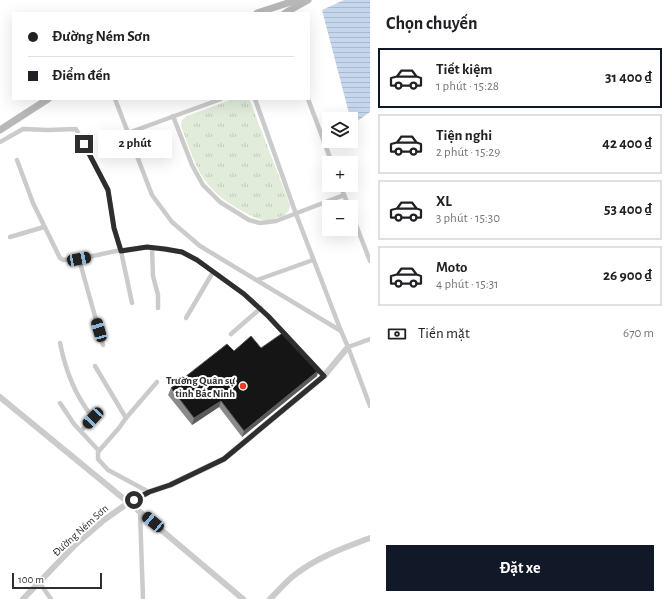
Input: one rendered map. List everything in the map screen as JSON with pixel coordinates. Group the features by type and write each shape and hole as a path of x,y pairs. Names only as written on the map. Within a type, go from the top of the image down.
{"main road":[{"path":"263,12 275,10 297,0"},
{"path":"287,12 308,0"},
{"path":"0,130 46,100"}],"street":[{"path":"115,100 150,190 169,219 200,246 341,331"},
{"path":"128,133 218,100"},
{"path":"254,100 313,260 370,406"},
{"path":"308,100 329,156"},
{"path":"174,116 197,176 210,193 220,202 249,220 260,223 276,221 344,195"},
{"path":"18,117 25,129"},
{"path":"0,142 20,130 25,129 76,129 108,190 114,228 121,251 132,303"},
{"path":"17,160 33,203 44,227 60,258 63,260 79,259 147,247 182,252 197,260 244,294 268,316 293,343"},
{"path":"343,192 346,200"},
{"path":"10,237 44,227"},
{"path":"358,230 370,261"},
{"path":"152,248 153,276 158,295 158,308"},
{"path":"79,259 104,345"},
{"path":"257,280 313,260"},
{"path":"186,318 213,272"},
{"path":"231,334 261,308"},
{"path":"348,347 370,339"},
{"path":"60,344 65,366 80,400 93,418 81,431"},
{"name":"Đường Ném Sơn","path":"22,599 75,545 104,520 128,503 149,492 170,485 224,459 324,376 348,347"},
{"path":"95,366 126,418"},
{"path":"319,370 324,376"},
{"path":"149,492 108,470 98,459 97,454 158,382"},
{"path":"0,397 243,599"},
{"path":"60,403 74,424 99,451"},
{"path":"140,512 144,599"},
{"path":"270,599 292,577 303,569 328,555 370,538"},
{"path":"39,582 51,599"}],"green space":[{"path":"230,100 250,100 290,205 289,211 281,216 263,220 255,218 218,195 202,176 181,126 182,120 187,116"}],"water":[{"path":"344,0 370,0 370,112 358,121 358,112 349,112 322,10"}],"building":[{"name":"Trường Quân sự tỉnh Bắc Ninh","path":"284,332 319,370 244,431 221,401 194,418 171,388 227,344 234,351 251,336 261,348"}],"place":[{"name":"Trường Quân sự tỉnh Bắc Ninh","path":"243,386"}],"route":[{"path":"84,144 108,190 114,228 121,251 147,247 165,249 182,252 197,260 244,294 268,316 324,376 224,459 170,485 149,492 134,500"}]}
